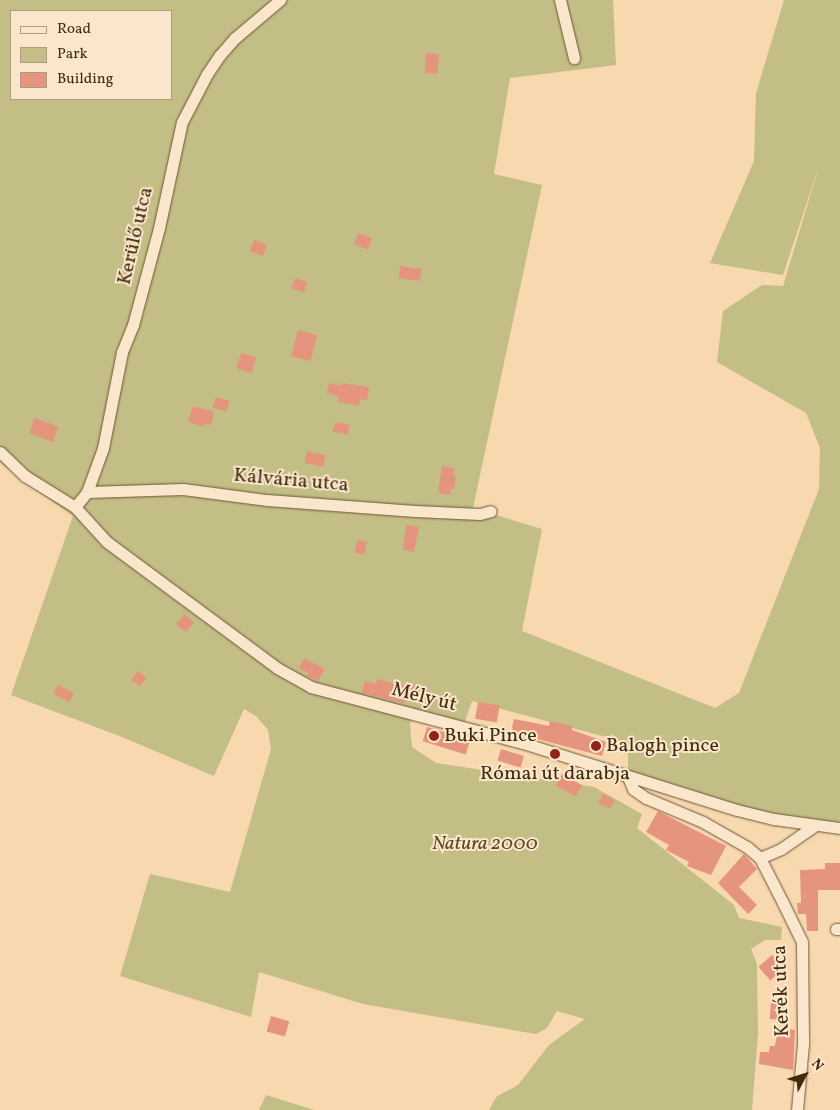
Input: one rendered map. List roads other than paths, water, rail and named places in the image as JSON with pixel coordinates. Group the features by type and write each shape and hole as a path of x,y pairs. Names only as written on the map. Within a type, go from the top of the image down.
{"street":[{"name":"Kerülő utca","path":"75,507 87,492 108,428 122,352 133,325 157,237 182,122 207,74 220,55 235,38 280,0"},
{"path":"560,0 574,58"},
{"name":"Mély út","path":"0,452 25,476 75,507 107,542 293,678 311,687 523,743 628,777 774,819 814,826 840,828"},
{"name":"Kálvária utca","path":"87,492 183,490 267,500 416,511 480,514 491,511"},
{"name":"Kerék utca","path":"628,777 634,789 646,798 703,822 747,847 760,858 802,942 803,1044 797,1110"},
{"path":"760,858 781,849 814,826"}],"place":[{"name":"Buki Pince","path":"434,736"},
{"name":"Balogh pince","path":"596,746"},
{"name":"Római út darabja","path":"555,754"}],"park label":[{"name":"Natura 2000","path":"485,844"}]}
